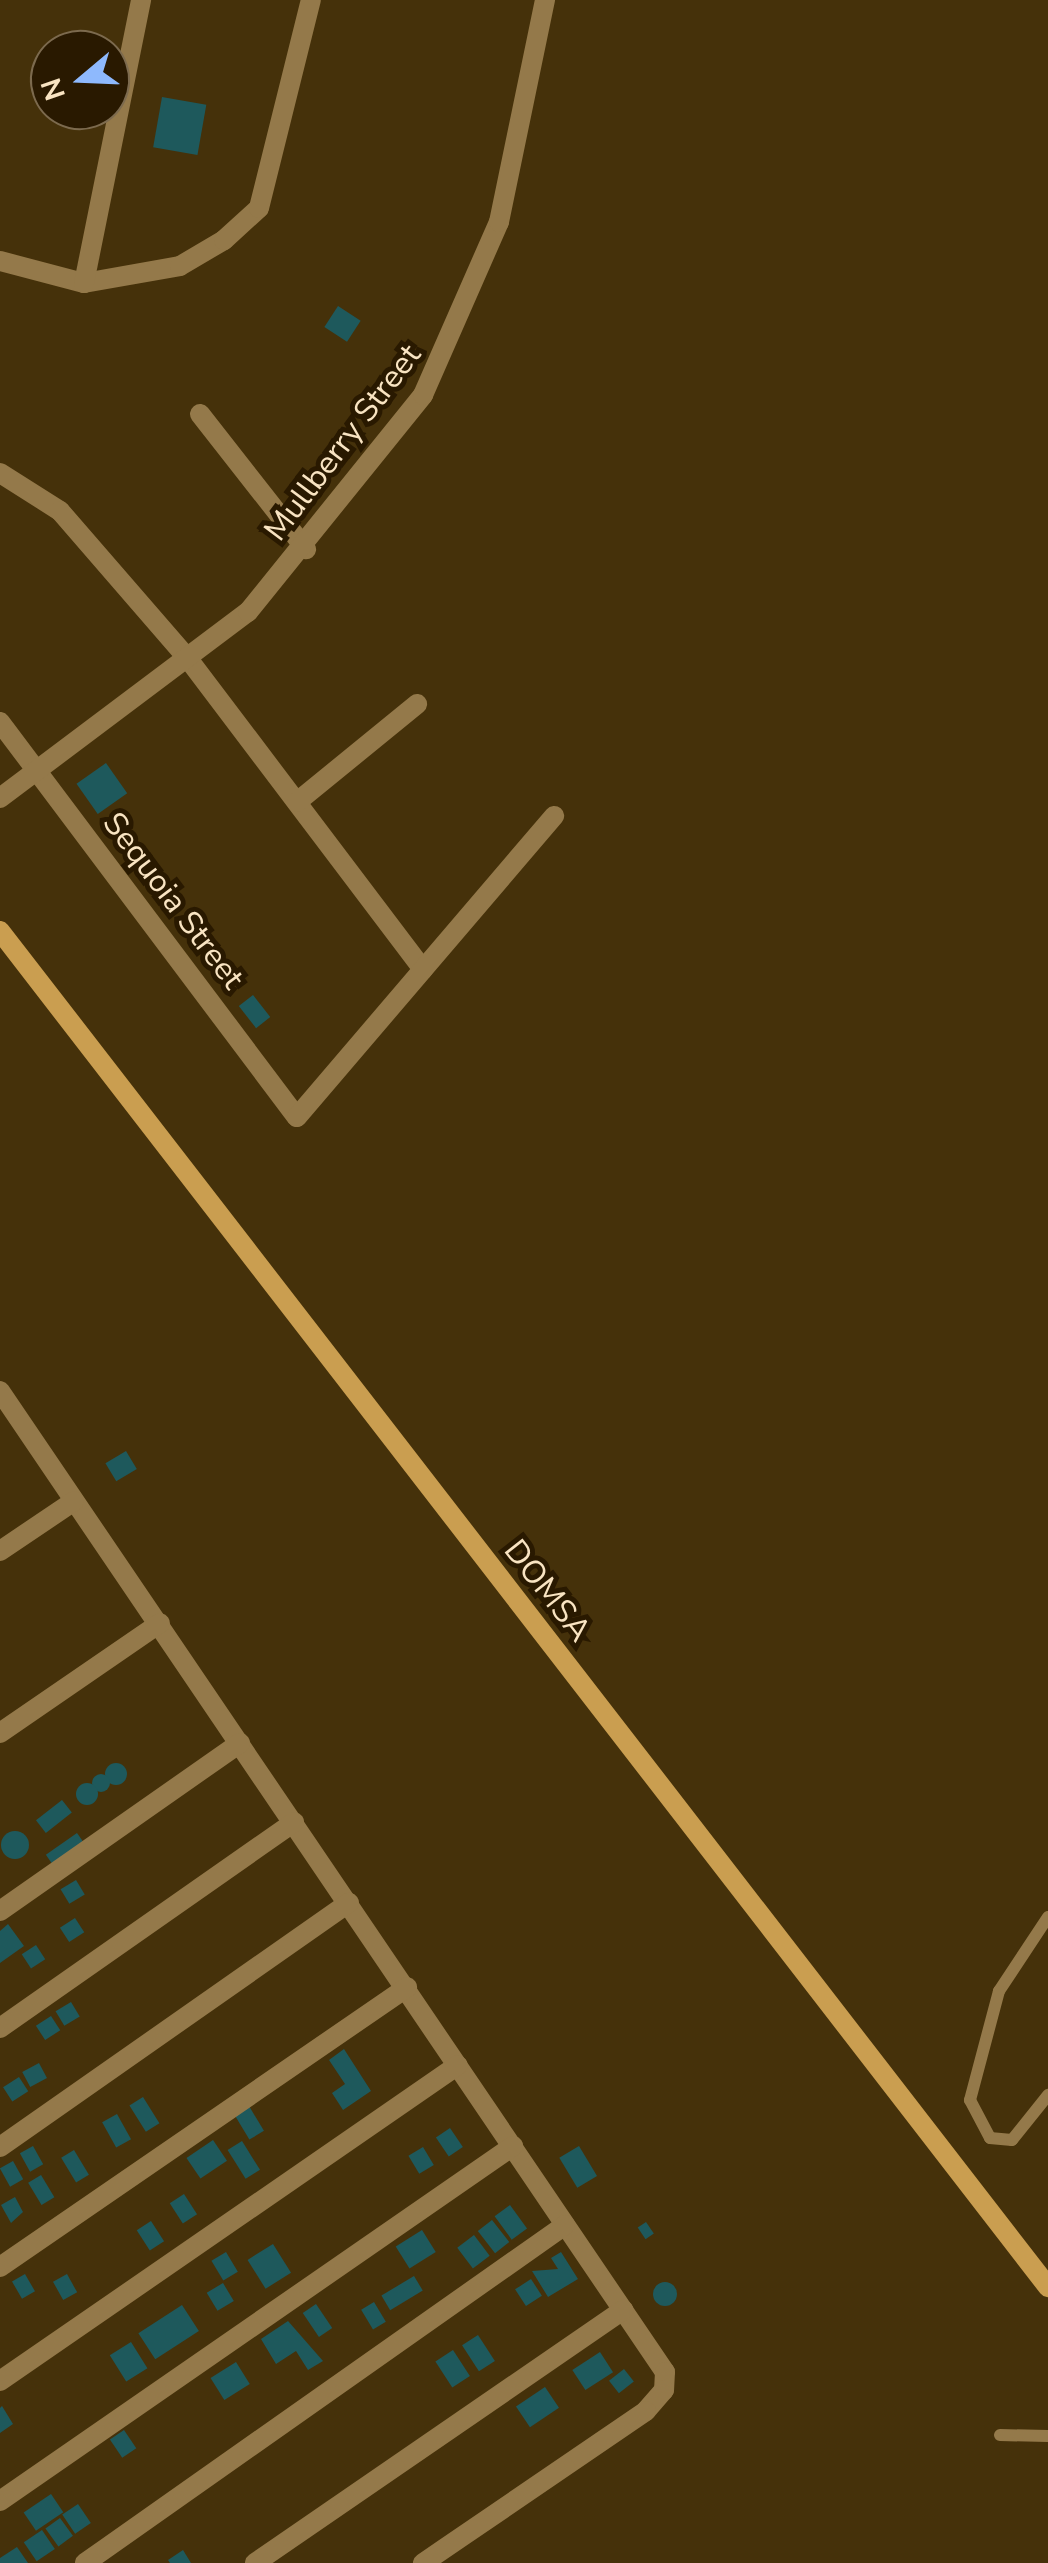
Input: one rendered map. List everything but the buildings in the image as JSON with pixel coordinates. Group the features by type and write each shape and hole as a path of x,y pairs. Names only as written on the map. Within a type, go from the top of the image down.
{"main road":[{"name":"DOMSA","path":"0,931 1048,2287"}],"street":[{"path":"84,283 141,0"},
{"path":"0,261 84,283 180,266 259,208 311,0"},
{"name":"Mullberry Street","path":"0,798 189,660 306,549 452,345 499,222 544,0"},
{"path":"200,414 306,549"},
{"path":"0,473 60,512 189,660 423,969 554,816"},
{"path":"298,802 417,704"},
{"name":"Sequoia Street","path":"0,722 297,1116 423,969"},
{"path":"0,1391 664,2372 664,2390 422,2563"},
{"path":"0,1551 74,1501"},
{"path":"0,1733 160,1623"},
{"path":"0,1911 240,1743"},
{"path":"0,2028 294,1822"},
{"path":"0,2147 349,1902"},
{"path":"0,2267 407,1987"},
{"path":"0,2381 458,2065"},
{"path":"0,2501 512,2146"},
{"path":"85,2563 565,2224"},
{"path":"254,2563 622,2310"}],"lane":[{"path":"1048,1918 999,1990 970,2100 990,2138 1012,2140 1048,2096"},
{"path":"1000,2435 1048,2436"}]}
